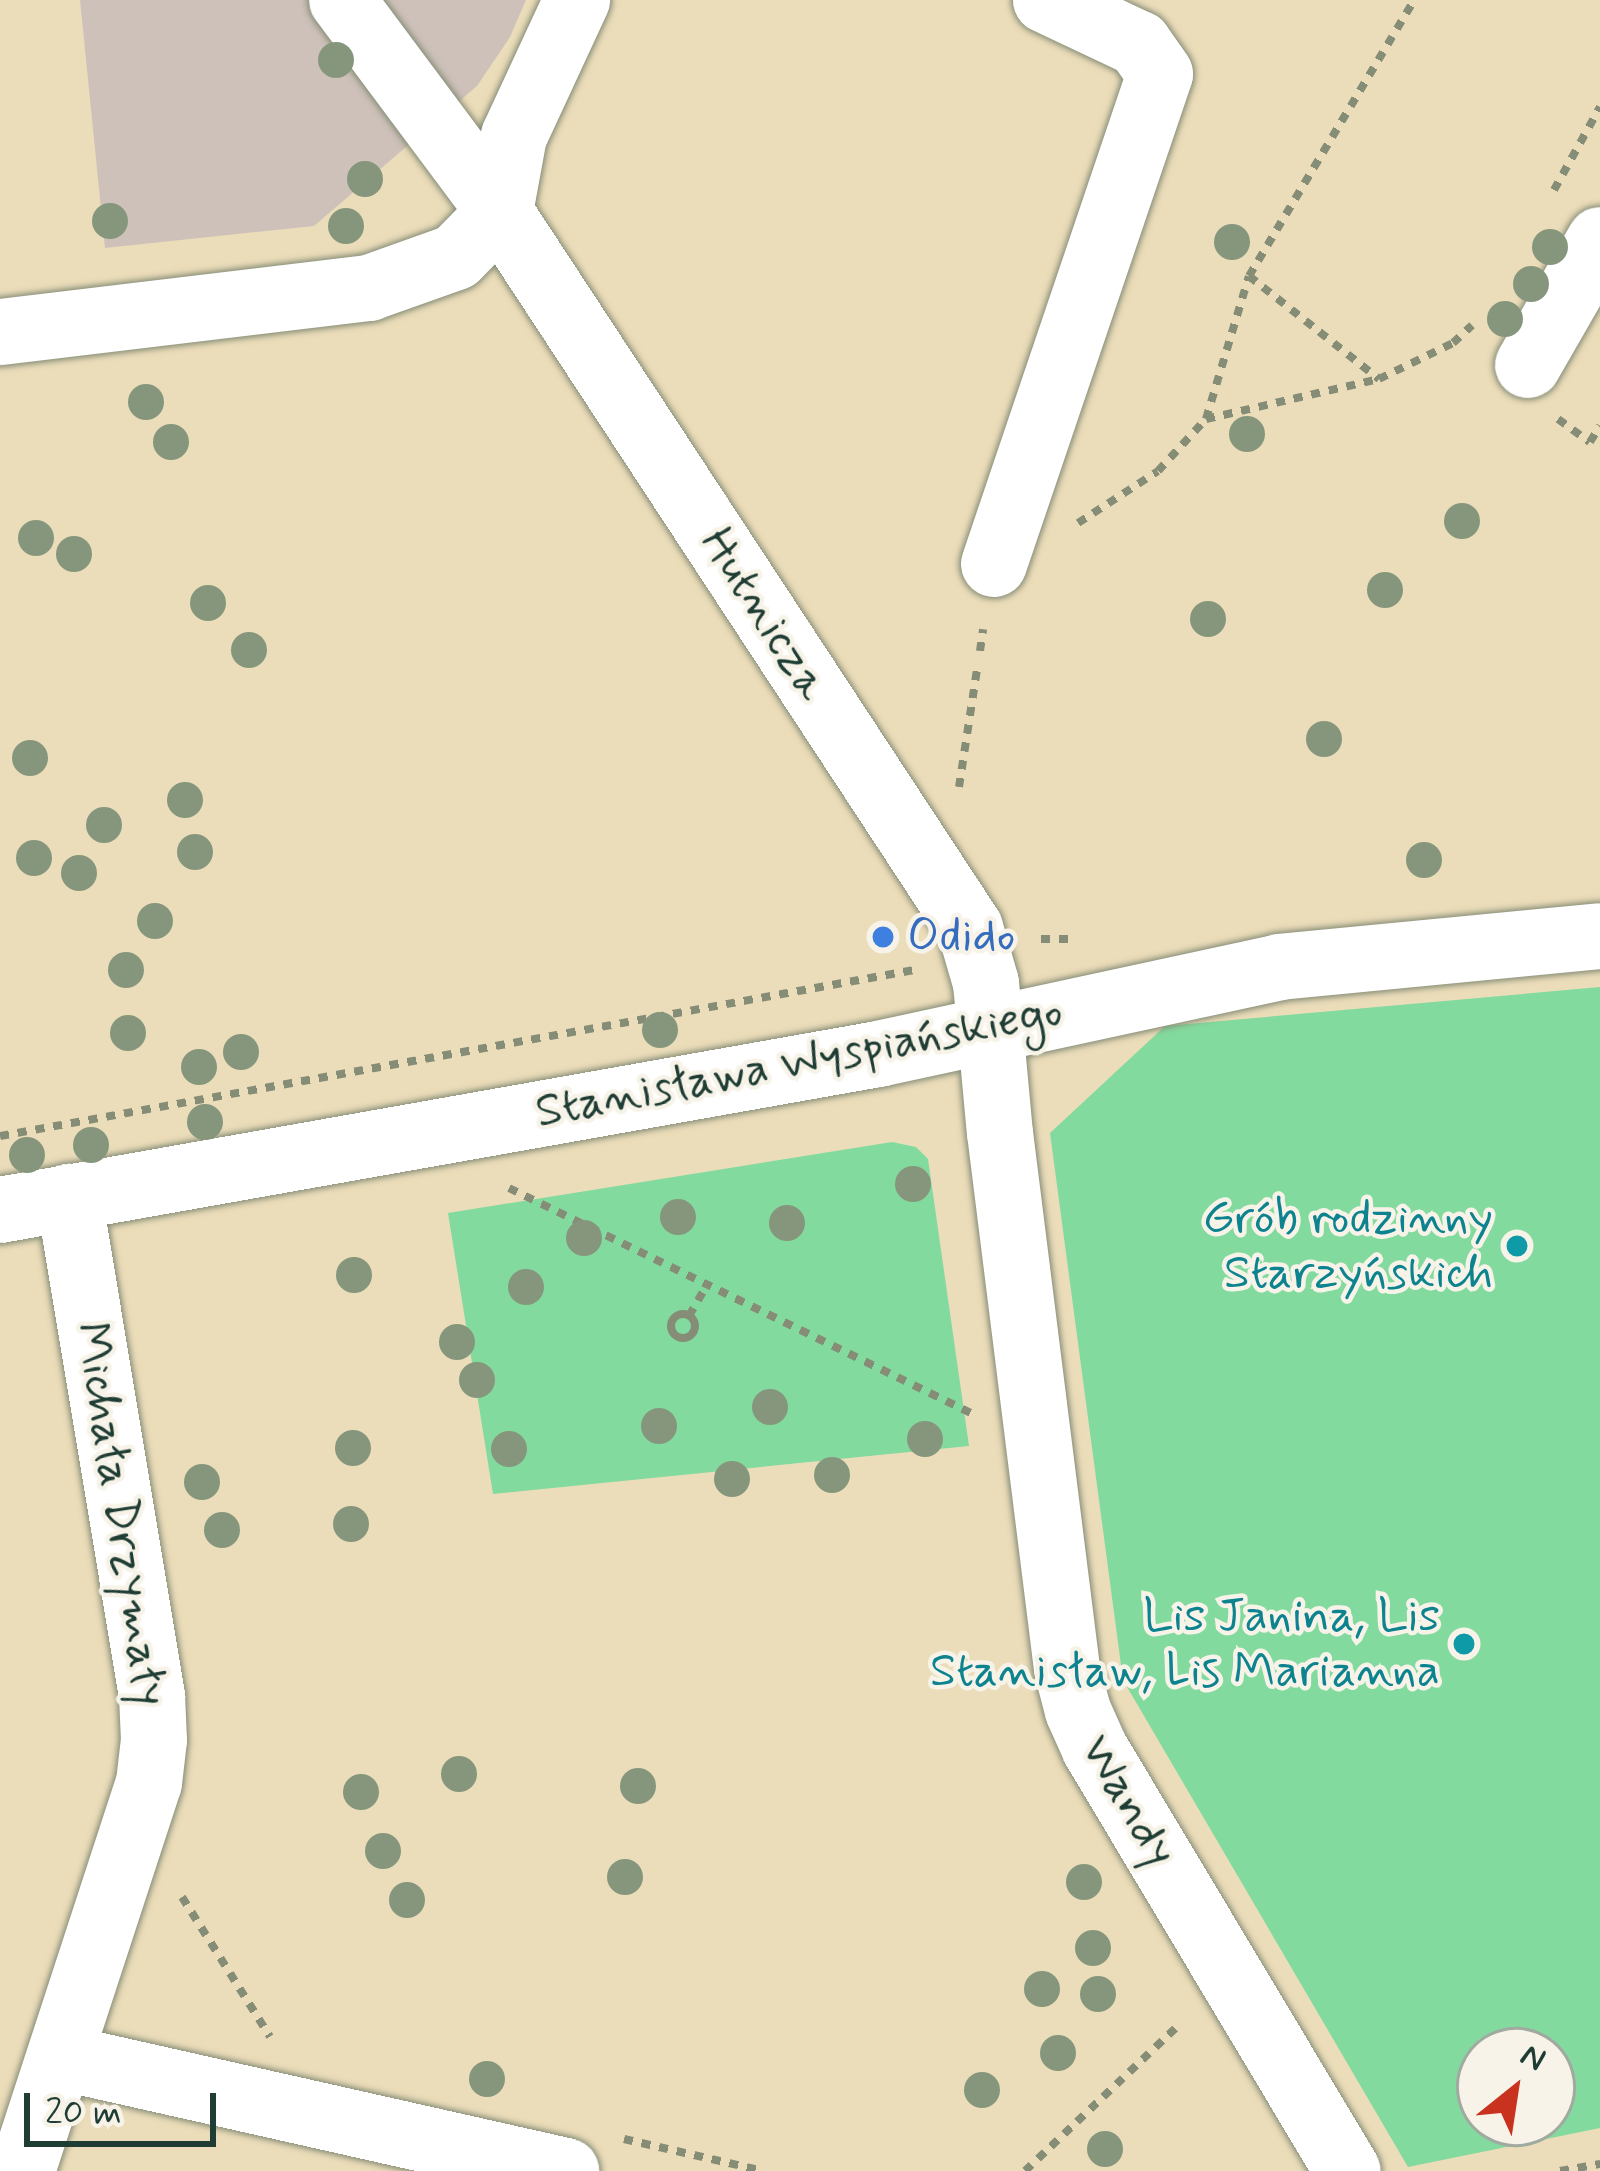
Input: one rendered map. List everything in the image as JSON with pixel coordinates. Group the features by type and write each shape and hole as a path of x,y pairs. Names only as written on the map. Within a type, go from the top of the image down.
{"street":[{"name":"Hutnicza","path":"342,0 500,212 970,928 986,983 991,1030"},
{"path":"0,332 369,288 456,257 500,212 514,136 577,0"},
{"path":"994,564 1160,74 1139,44 1046,0"},
{"path":"1528,365 1600,240"},
{"name":"Stanisława Wyspiańskiego","path":"0,1210 991,1030 1280,967 1600,936"},
{"name":"Wandy","path":"991,1030 1066,1669 1078,1711 1095,1749 1348,2171"},
{"name":"Michała Drzymały","path":"22,2171 149,1783 154,1741 152,1696 69,1197"},
{"path":"59,2057 585,2153"}],"path":[{"path":"980,651 994,564 1132,492 1206,419 1249,275 1414,0"},
{"path":"1545,204 1600,107"},
{"path":"1249,275 1379,379"},
{"path":"1206,419 1379,379 1453,343 1483,311"},
{"path":"957,797 977,669"},
{"path":"0,1136 917,970 924,963"},
{"path":"524,1180 501,1184 983,1419 980,1396"},
{"path":"689,1316 707,1285"},
{"path":"180,1894 274,2044"},
{"path":"1025,2171 1196,2010"},
{"path":"585,2153 764,2171"},
{"path":"1560,2171 1600,2164"}],"shaded area":[{"path":"80,0 526,0 510,37 477,86 314,226 105,248"}],"green space":[{"path":"1600,987 1600,2128 1576,2133 1576,2027 1456,2027 1456,2147 1506,2147 1408,2167 1123,1680 1050,1133 1165,1026"},
{"path":"892,1142 916,1147 928,1159 969,1446 493,1494 448,1213"}],"place":[{"name":"Odido","path":"883,937"},
{"name":"Grób rodzinny Starzyńskich","path":"1517,1246"},
{"name":"Lis Janina, Lis Stanisław, Lis Marianna","path":"1464,1644"}]}
